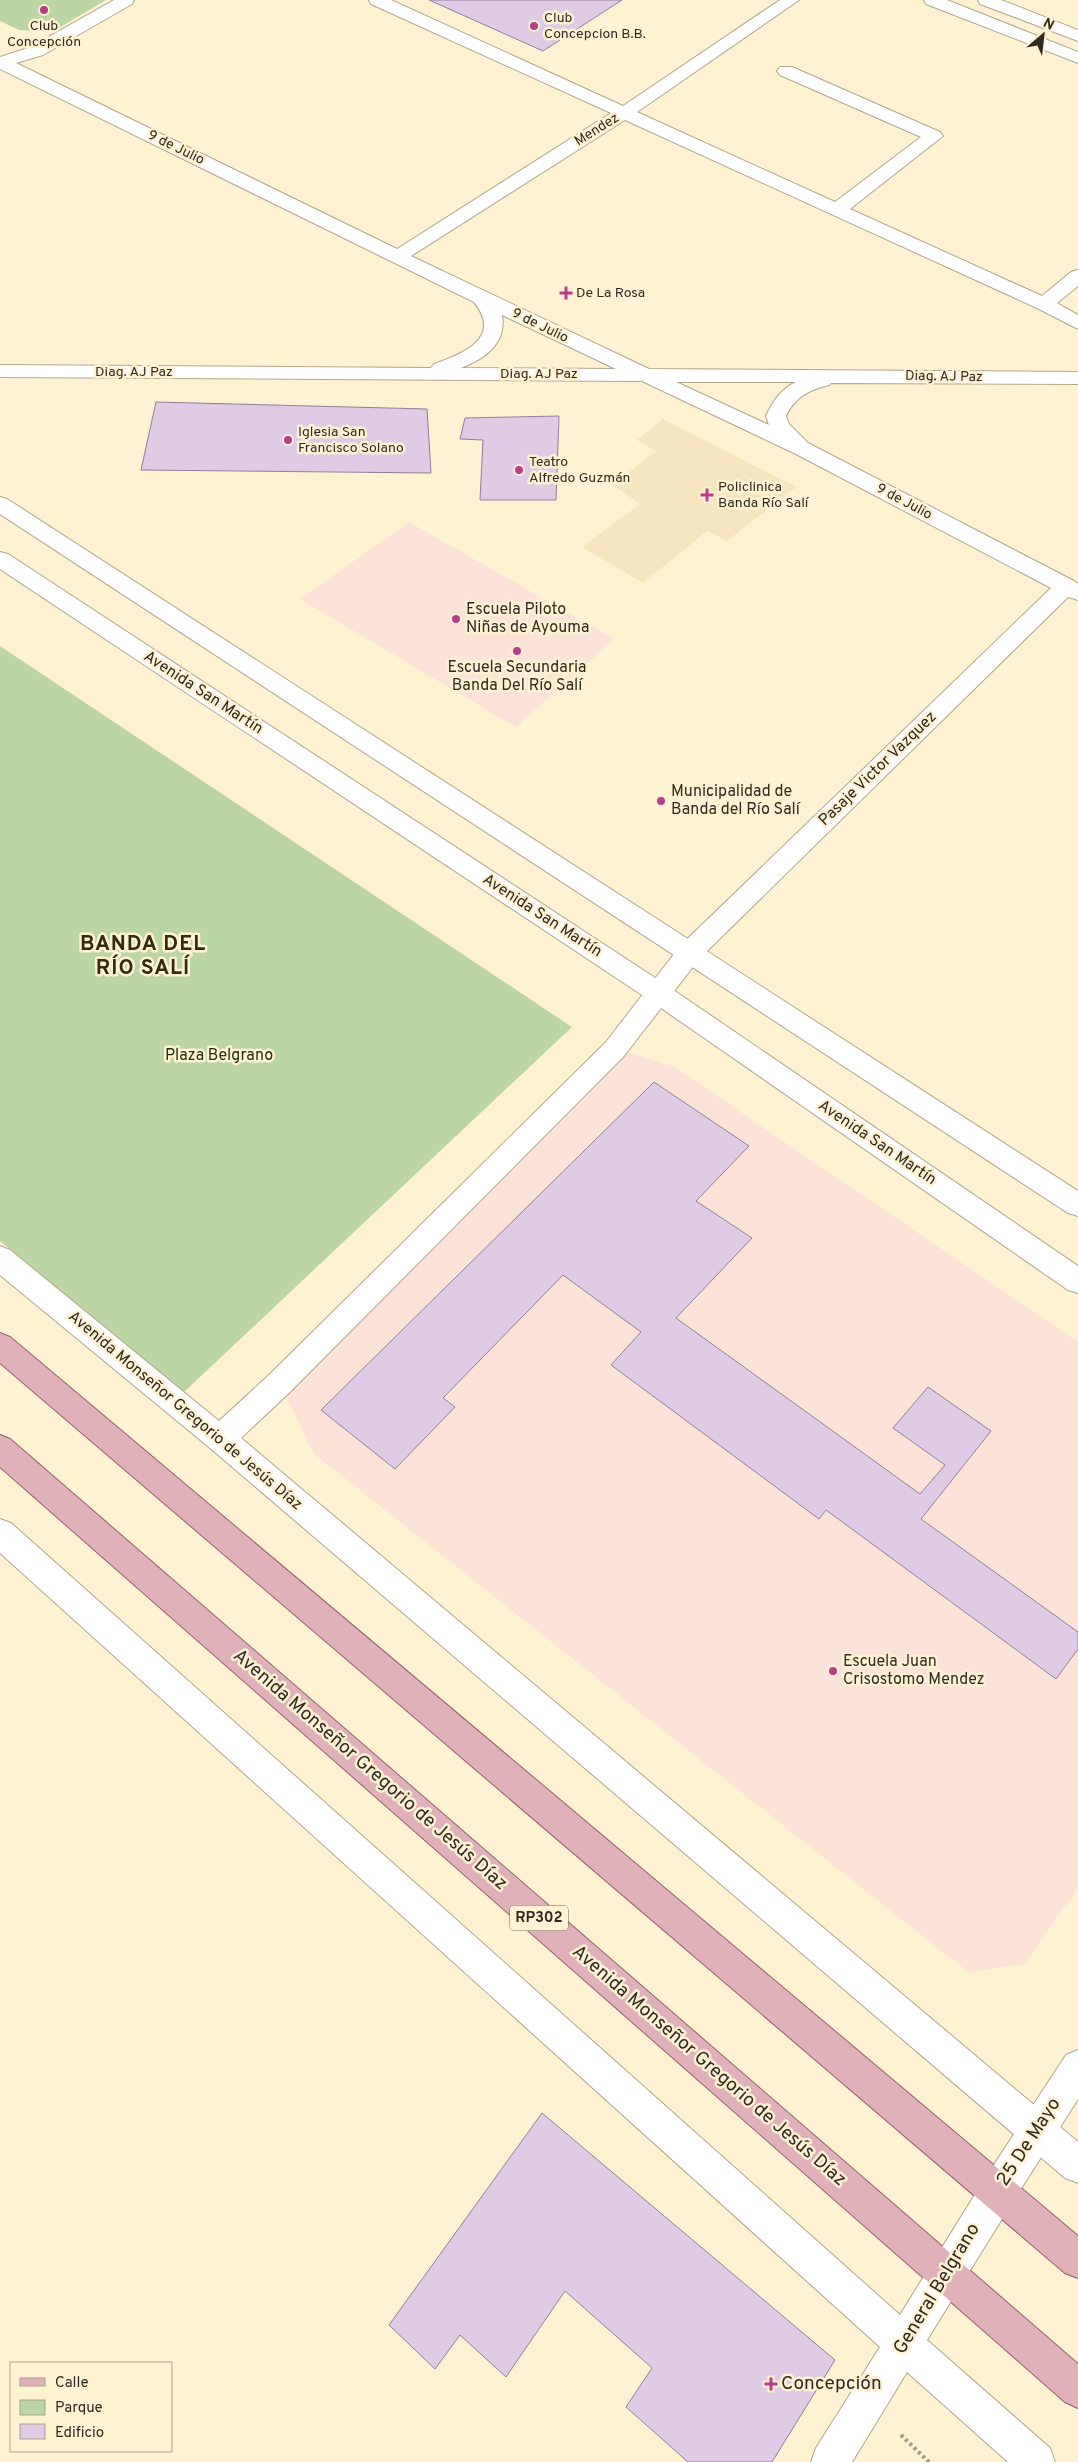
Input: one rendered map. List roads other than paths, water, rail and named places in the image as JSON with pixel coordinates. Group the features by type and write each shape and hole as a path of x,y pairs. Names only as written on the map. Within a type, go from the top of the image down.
{"main road":[{"path":"0,1346 1078,2260"},
{"name":"Avenida Monseñor Gregorio de Jesús Díaz","path":"0,1448 1078,2389"}],"street":[{"path":"0,63 37,51 126,0"},
{"path":"377,0 1044,304 1078,323"},
{"name":"Mendez","path":"399,256 624,113 792,0"},
{"path":"932,0 1078,58"},
{"path":"986,0 1078,36"},
{"name":"9 de Julio","path":"0,63 640,374 803,449 1072,590"},
{"path":"786,71 934,136 836,210"},
{"path":"1044,304 1078,276"},
{"path":"416,373 443,368 482,350 493,334 493,316 482,298"},
{"name":"Diag. AJ Paz","path":"0,371 854,375 1078,378"},
{"path":"803,449 780,428 776,416 781,404 793,390 806,384 854,375"},
{"path":"0,504 1078,1204"},
{"name":"Avenida San Martín","path":"3,565 657,992 1078,1281"},
{"name":"Pasaje Victor Vazquez","path":"220,1438 280,1383 615,1048 690,952 1072,590"},
{"name":"Avenida Monseñor Gregorio de Jesús Díaz","path":"0,1258 220,1438 1078,2165"},
{"path":"0,1533 1036,2462"},
{"name":"25 De Mayo","path":"997,2193 1078,2067"},
{"name":"General Belgrano","path":"830,2462 997,2193"}],"place":[{"name":"Club Concepción","path":"44,10"},
{"name":"Club Concepcion B.B.","path":"534,26"},
{"name":"De La Rosa","path":"566,293"},
{"name":"Iglesia San Francisco Solano","path":"288,440"},
{"name":"Teatro Alfredo Guzmán","path":"519,470"},
{"name":"Policlinica Banda Río Salí","path":"707,495"},
{"name":"Escuela Piloto Niñas de Ayouma","path":"456,619"},
{"name":"Escuela Secundaria Banda Del Río Salí","path":"517,651"},
{"name":"Municipalidad de Banda del Río Salí","path":"661,801"},
{"name":"Escuela Juan Crisostomo Mendez","path":"833,1671"},
{"name":"Concepción","path":"771,2384"}],"district":[{"name":"BANDA DEL RÍO SALÍ","path":"143,956"}],"park label":[{"name":"Plaza Belgrano","path":"219,1056"}]}
